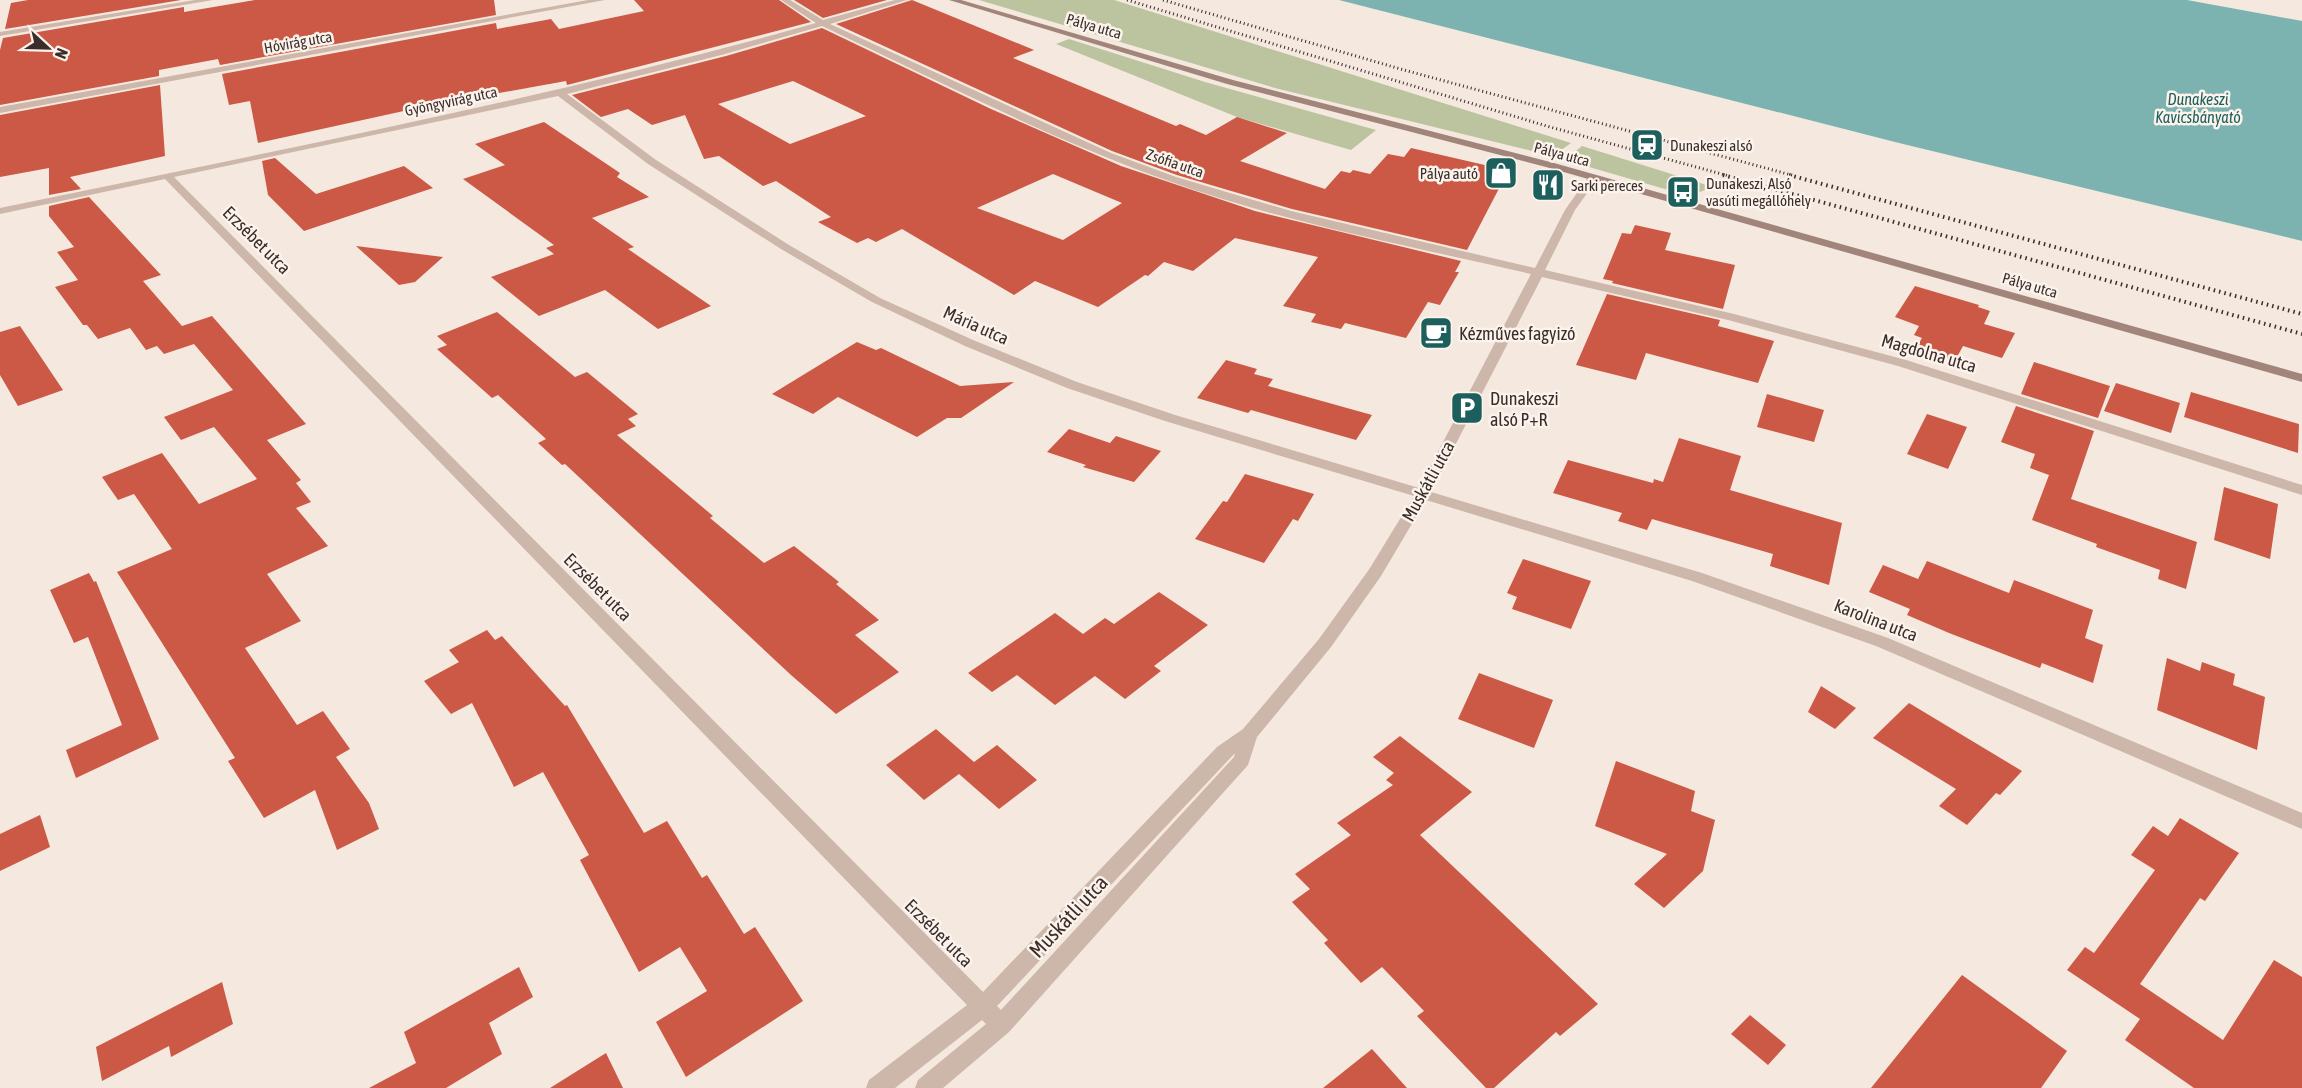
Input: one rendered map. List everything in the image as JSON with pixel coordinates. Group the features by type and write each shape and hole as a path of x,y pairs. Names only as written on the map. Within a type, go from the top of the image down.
{"street":[{"path":"0,34 209,0"},
{"name":"Hóvirág utca","path":"0,110 601,0"},
{"name":"Zsófia utca","path":"785,0 822,23 1056,132 1172,179 1288,214 1539,273"},
{"name":"Gyöngyvirág utca","path":"0,211 560,93 722,52 903,0"},
{"name":"Pálya utca","path":"953,0 1230,82 1593,178 2302,378"},
{"name":"Mária utca","path":"560,93 652,162 785,247 876,300 958,338 1072,385 1423,495"},
{"name":"Erzsébet utca","path":"167,176 1001,1026"},
{"name":"Muskátli utca","path":"877,1088 983,1006 1223,752 1249,734 1325,643 1376,572 1423,495 1570,210 1593,178"},
{"name":"Magdolna utca","path":"1539,273 1730,317 1902,363 2302,490"},
{"name":"Karolina utca","path":"1423,495 1697,577 1882,642 2302,821"},
{"name":"Muskátli utca","path":"926,1088 1001,1026 1242,760 1249,734"}],"green space":[{"path":"979,0 1114,0 1571,143 1553,156 1275,88"},
{"path":"1069,39 1205,82 1376,130 1351,150 1237,117 1056,44"},
{"path":"1582,146 1713,187 1689,196 1565,160"}],"water":[{"name":"Dunakeszi Kavicsbányató","path":"1339,0 2187,0 2302,21 2302,241 1895,142"}],"building":[{"path":"28,0 181,0 5,29 11,3"},
{"path":"255,0 494,0 496,15 220,65 218,59 159,70 159,76 0,105 0,50 3,38 184,7 184,12"},
{"path":"634,0 779,0 811,22 567,85 566,81 422,107 258,143 250,101 229,105 222,74 496,23 497,29 551,19 559,29 644,11"},
{"path":"794,0 887,0 823,18"},
{"path":"912,0 1034,50 1013,58 1176,126 1180,124 1206,135 1237,117 1287,133 1240,161 1325,189 1341,171 1350,173 1353,170 1370,174 1388,154 1404,157 1411,148 1502,169 1499,173 1506,175 1467,250 1292,209 1177,175 1112,151 836,24"},
{"path":"822,28 991,109 1121,166 1255,211 1461,261 1455,272 1459,272 1440,305 1428,302 1406,338 1345,323 1341,329 1311,322 1316,314 1283,306 1318,257 1235,238 1193,271 1164,262 1148,276 1145,275 1098,307 1035,281 1014,295 902,229 876,242 868,238 857,243 818,222 831,217 776,181 763,186 719,156 704,159 685,115 652,125 628,109 601,117 572,95 726,56","holes":["793,81 866,116 790,144 718,104","1053,174 1122,203 1063,240 977,208"]},
{"path":"160,85 165,156 70,177 81,189 49,195 49,168 0,177 0,115"},
{"path":"544,122 620,173 617,177 649,197 592,218 634,247 628,249 711,306 658,329 605,290 539,316 491,277 554,254 546,248 554,245 463,179 505,165 475,144"},
{"path":"275,158 316,194 404,166 433,188 304,231 268,195 262,161"},
{"path":"89,197 161,275 143,281 182,326 212,316 306,424 267,440 301,480 296,483 311,502 296,508 328,546 267,574 301,621 245,648 297,725 323,711 350,749 336,757 369,803 379,829 337,850 315,790 264,818 228,761 235,758 117,572 172,549 134,494 118,500 102,477 162,453 199,504 257,479 214,427 181,440 164,417 233,390 194,344 164,354 157,346 146,350 130,328 98,339 87,325 83,325 55,287 78,280 57,252 74,247 49,216 49,206"},
{"path":"1635,225 1671,233 1665,250 1735,265 1723,309 1603,279 1622,233 1631,234"},
{"path":"356,246 443,257 415,282 399,285"},
{"path":"1915,286 1979,305 1978,307 1990,311 1984,324 2015,333 2002,358 1963,346 1955,361 1916,348 1922,338 1914,335 1919,326 1895,317"},
{"path":"1607,294 1720,320 1718,326 1774,341 1758,383 1646,353 1636,380 1576,365"},
{"path":"497,312 575,377 587,372 638,414 628,419 636,426 617,435 713,516 710,518 764,563 794,546 839,582 836,584 879,620 855,635 899,672 836,714 791,675 565,464 562,465 538,443 546,439 498,395 492,398 437,349 447,345 437,336"},
{"path":"20,326 63,390 18,406 0,375 0,332"},
{"path":"857,342 876,350 881,348 960,386 1014,382 961,418 947,418 917,437 838,397 813,414 772,394"},
{"path":"1226,360 1257,369 1254,374 1273,379 1268,386 1372,415 1356,440 1251,410 1248,413 1197,398"},
{"path":"2034,362 2110,386 2098,418 2021,394"},
{"path":"2116,383 2180,403 2171,433 2104,411"},
{"path":"2191,392 2299,424 2298,453 2184,417"},
{"path":"1767,394 1824,410 1814,442 1757,427"},
{"path":"2016,406 2094,431 2071,499 2197,542 2186,589 2158,579 2160,570 2096,547 2097,544 2032,520 2049,475 2030,468 2035,454 2001,442"},
{"path":"1927,414 1967,427 1948,469 1907,454"},
{"path":"1069,429 1110,443 1116,436 1161,451 1134,482 1083,467 1086,465 1047,452"},
{"path":"1679,438 1741,456 1730,490 1842,523 1829,585 1770,566 1773,554 1652,519 1647,530 1618,521 1622,513 1553,493 1568,460 1653,483 1654,479 1663,482"},
{"path":"1245,474 1314,494 1298,521 1293,519 1264,563 1195,539 1223,501 1227,502"},
{"path":"2224,487 2278,504 2270,559 2214,540"},
{"path":"1523,559 1591,581 1571,629 1512,609 1517,597 1507,593"},
{"path":"1927,561 2009,593 2014,580 2093,610 2085,638 2103,645 2093,683 2042,663 2040,668 1949,633 1907,615 1910,609 1869,592 1883,565 1918,579"},
{"path":"89,573 94,582 96,581 159,739 76,778 66,750 122,725 88,637 74,643 50,590"},
{"path":"1159,592 1208,625 1154,666 1161,671 1125,699 1095,676 1055,705 1017,675 992,692 968,673 1055,613 1083,634 1105,618 1114,624"},
{"path":"487,630 495,640 502,636 565,706 567,705 644,833 667,821 702,878 707,875 744,934 755,927 803,1001 686,1077 656,1022 707,991 680,947 639,972 580,860 589,855 543,772 514,787 472,703 451,714 424,681 459,662 449,650"},
{"path":"2167,658 2200,671 2202,662 2235,674 2233,685 2265,697 2257,750 2157,710"},
{"path":"1479,673 1553,700 1534,748 1458,719"},
{"path":"1821,686 1856,708 1835,729 1808,712"},
{"path":"1909,703 2022,771 2000,795 1996,793 1967,825 1939,806 1956,789 1873,738"},
{"path":"936,729 974,762 997,745 1037,780 999,809 959,774 924,800 886,765"},
{"path":"1400,736 1472,792 1420,835 1598,1004 1560,1036 1556,1032 1494,1088 1486,1088 1417,1016 1424,1011 1382,967 1361,983 1324,943 1328,940 1292,902 1310,889 1295,874 1351,835 1337,823 1393,785 1386,780 1394,773 1373,757"},
{"path":"1616,761 1695,791 1691,811 1715,820 1703,871 1664,908 1634,884 1667,854 1595,826"},
{"path":"40,815 50,847 0,871 0,834"},
{"path":"2180,818 2239,853 2205,901 2200,898 2140,984 2223,1040 2274,960 2302,977 2302,1088 2194,1088 2125,1040 2140,1019 2067,970 2085,947 2094,953 2155,870 2131,855 2153,826 2168,836"},
{"path":"519,967 533,997 489,1023 502,1054 446,1088 369,1088 416,1063 404,1032"},
{"path":"1962,975 2067,1051 2041,1088 1871,1088"},
{"path":"222,982 233,1024 171,1057 169,1046 102,1081 96,1047"},
{"path":"1750,1015 1786,1045 1768,1065 1731,1034"},
{"path":"1372,1049 1407,1088 1323,1088"},
{"path":"606,1053 623,1088 550,1088"}],"railway":[{"path":"1127,0 1550,127 1729,176"},
{"path":"1163,0 1404,70 1795,176"},
{"path":"1723,175 2302,334"},
{"path":"1789,175 2302,314"}],"place":[{"name":"Dunakeszi alsó","path":"1647,145"},
{"name":"Pálya autó","path":"1501,173"},
{"name":"Sarki pereces","path":"1548,185"},
{"name":"Dunakeszi, Alsó vasúti megállóhely","path":"1683,192"},
{"name":"Kézműves fagyizó","path":"1436,333"},
{"name":"Dunakeszi alsó P+R","path":"1467,408"}]}
